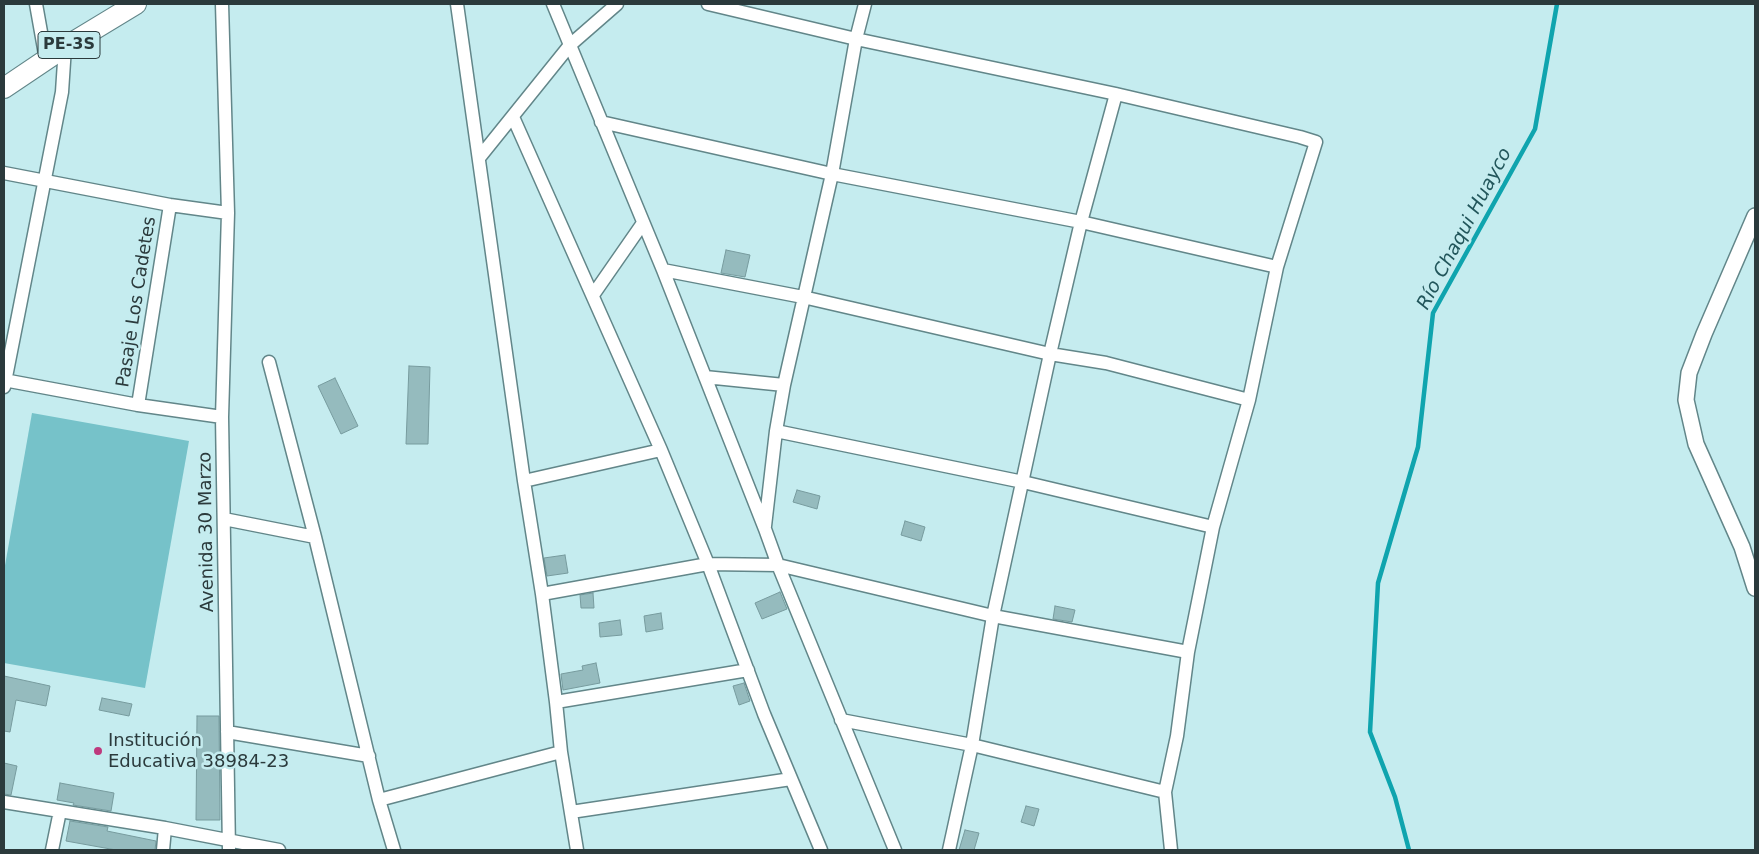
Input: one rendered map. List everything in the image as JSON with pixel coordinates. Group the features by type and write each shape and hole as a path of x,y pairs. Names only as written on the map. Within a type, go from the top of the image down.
{"highway":[{"name":"PE-3S","path":"4,88 65,47 136,4"}],"street":[{"path":"36,4 46,60"},
{"name":"Avenida 30 Marzo","path":"222,4 228,213 222,417 229,846"},
{"path":"458,4 524,481 542,594 561,752 577,850"},
{"path":"553,4 663,270 778,565 895,850"},
{"path":"479,158 570,45 617,4"},
{"path":"708,4 856,39 1116,94 1316,142 1278,267 1249,400 1213,527 1188,652 1177,736 1165,792 1171,850"},
{"path":"765,529 776,431 784,385 832,174 856,39 865,4"},
{"path":"65,47 62,92 4,383 222,417"},
{"path":"949,850 972,745 993,616 1050,354 1080,222 1116,94"},
{"path":"513,117 661,450 708,564 790,779 821,850"},
{"path":"601,122 832,174 1080,222 1278,267"},
{"path":"4,173 170,205 228,213"},
{"name":"Pasaje Los Cadetes","path":"138,405 170,205"},
{"path":"1754,216 1695,358 1690,373 1686,400 1696,444 1742,546 1755,588"},
{"path":"593,295 643,223"},
{"path":"663,270 803,297 1050,354 1106,363 1249,400"},
{"path":"269,362 315,537 379,800 394,850"},
{"path":"705,377 784,385"},
{"path":"776,431 1023,482 1213,527"},
{"path":"524,481 661,450"},
{"path":"224,519 315,537"},
{"path":"542,594 708,564 778,565 993,616 1188,652"},
{"path":"556,702 748,670"},
{"path":"841,720 972,745 1165,792"},
{"path":"227,732 369,756"},
{"path":"379,800 561,752"},
{"path":"571,812 790,779"},
{"path":"4,802 165,828 229,846 279,850"},
{"path":"52,850 60,811"},
{"path":"163,850 165,828"}],"shaded area":[{"path":"32,413 189,441 145,688 4,663 4,571"}],"building":[{"path":"726,250 750,255 745,277 721,273"},
{"path":"409,366 430,367 428,444 406,444"},
{"path":"335,378 358,426 341,434 318,386"},
{"path":"797,490 820,496 817,509 793,502"},
{"path":"905,521 925,527 921,541 901,535"},
{"path":"565,555 568,573 547,576 544,558"},
{"path":"780,592 787,609 762,619 755,603"},
{"path":"593,593 594,608 581,608 580,595"},
{"path":"1055,606 1075,610 1072,622 1053,619"},
{"path":"661,613 663,629 646,632 644,616"},
{"path":"620,620 622,635 600,637 599,623"},
{"path":"596,663 600,683 563,690 561,674 583,670 582,666"},
{"path":"4,676 50,686 46,706 16,700 10,732 4,731"},
{"path":"744,683 750,701 739,705 733,686"},
{"path":"102,698 132,704 129,716 99,710"},
{"path":"197,716 219,716 220,820 196,820"},
{"path":"4,763 17,766 11,795 4,794"},
{"path":"60,783 114,793 111,811 73,805 74,803 57,800"},
{"path":"1026,806 1039,809 1034,826 1021,822"},
{"path":"70,821 108,827 107,831 156,841 155,850 116,850 66,841"},
{"path":"965,830 979,833 974,850 959,850"}],"waterway":[{"name":"Río Chaqui Huayco","path":"1409,850 1395,797 1370,732 1378,583 1418,447 1433,313 1535,129 1557,4"}],"place":[{"name":"Institución Educativa 38984-23","path":"98,751"}]}
